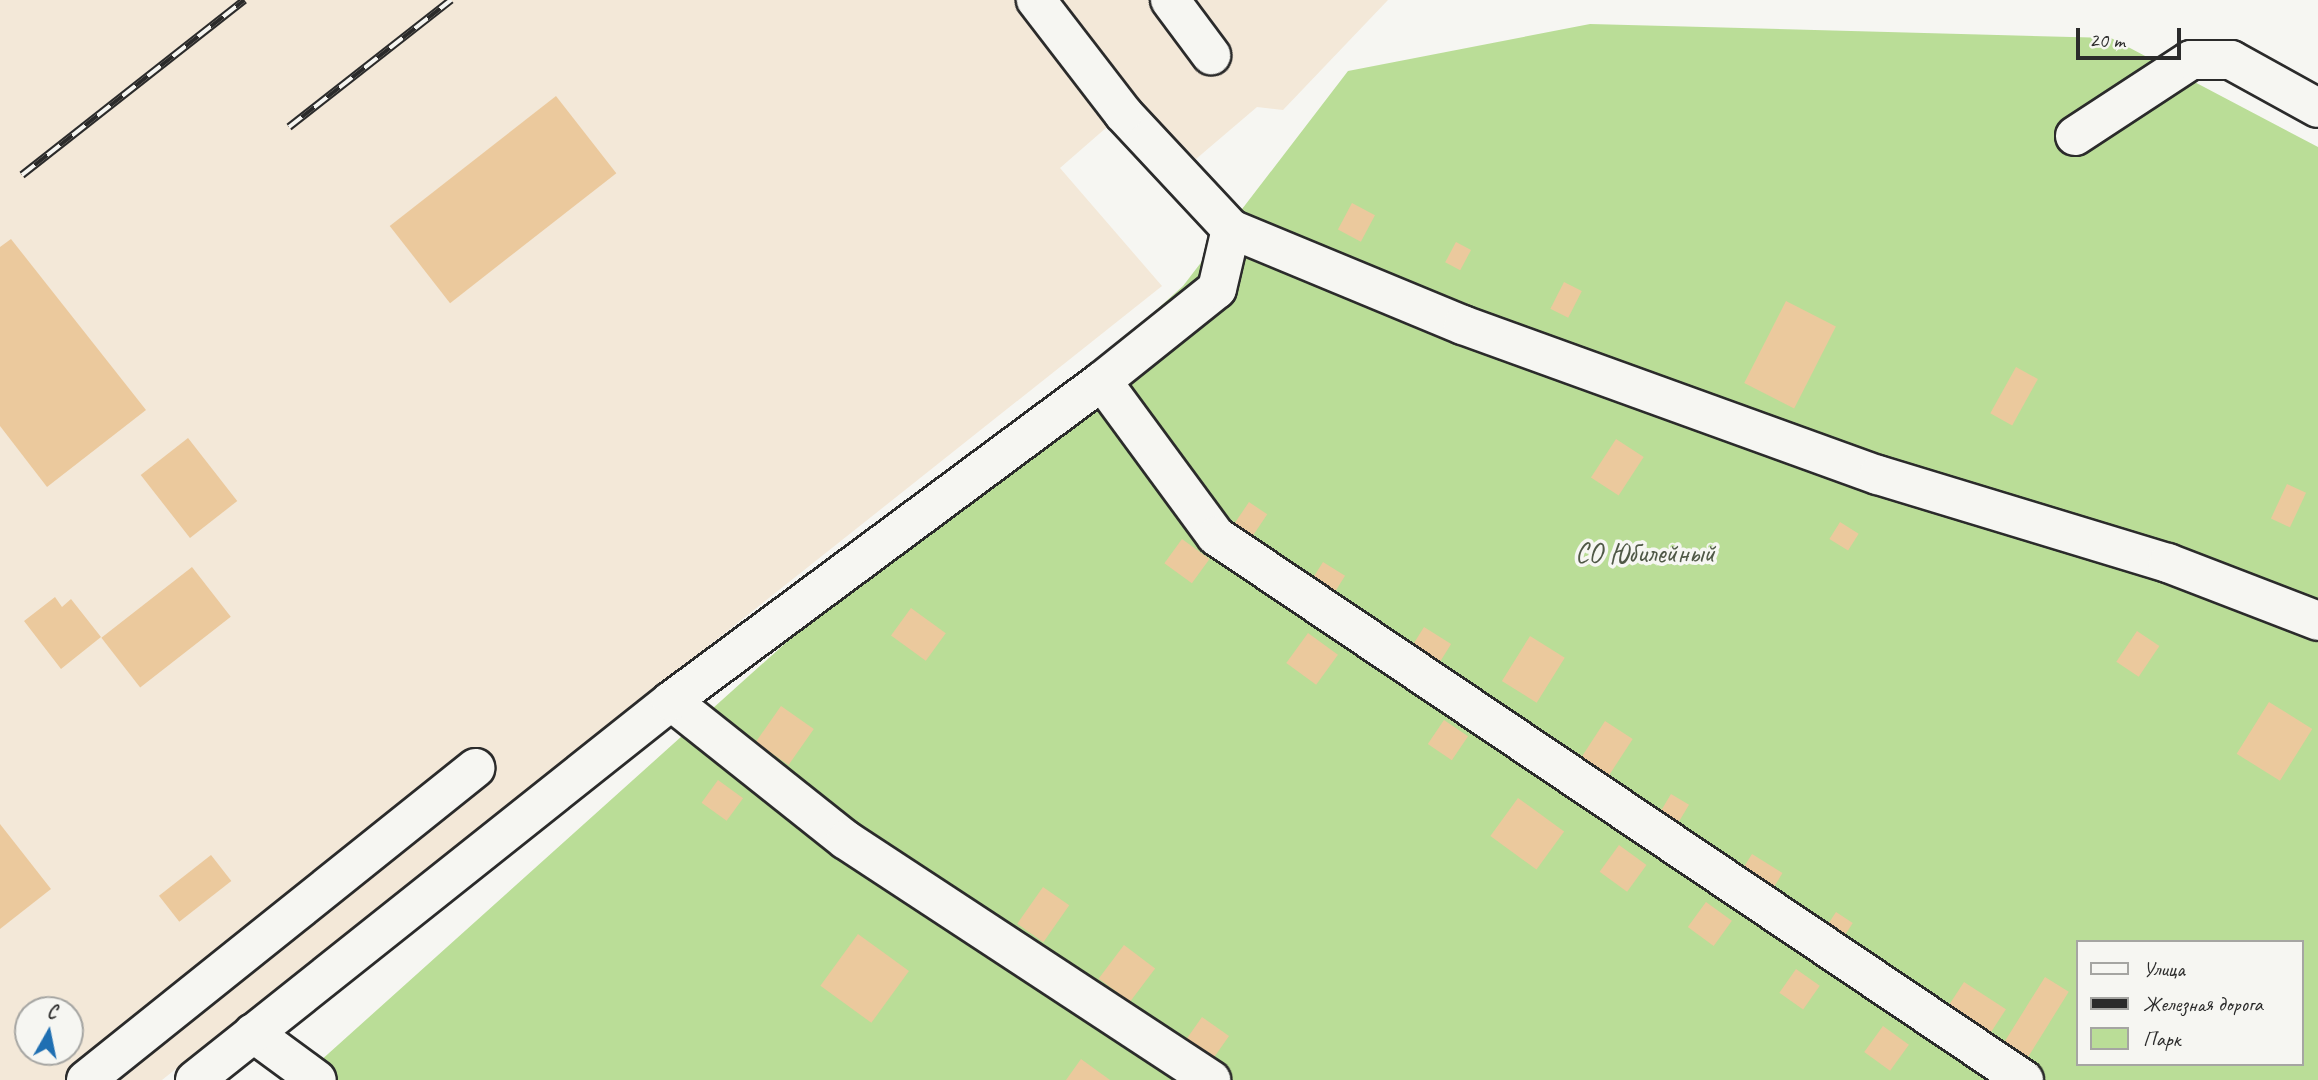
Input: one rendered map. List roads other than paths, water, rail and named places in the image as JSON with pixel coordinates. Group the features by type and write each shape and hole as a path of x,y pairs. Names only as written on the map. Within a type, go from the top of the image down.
{"lane":[{"path":"1036,0 1124,113 1231,229 1463,324 1878,475 2168,563 2318,621"},
{"path":"1170,0 1211,55"},
{"path":"2075,136 2191,60 2231,60 2318,108"},
{"path":"195,1080 671,701 1102,381 1217,289 1231,229"},
{"path":"1102,381 1216,536 2024,1080"},
{"path":"671,701 846,840 1210,1080"},
{"path":"86,1080 475,768"},
{"path":"253,1033 317,1080"}],"railway":[{"path":"22,175 244,0"},
{"path":"289,127 451,0"}],"park label":[{"name":"СО Юбилейный","path":"1645,553"}]}
